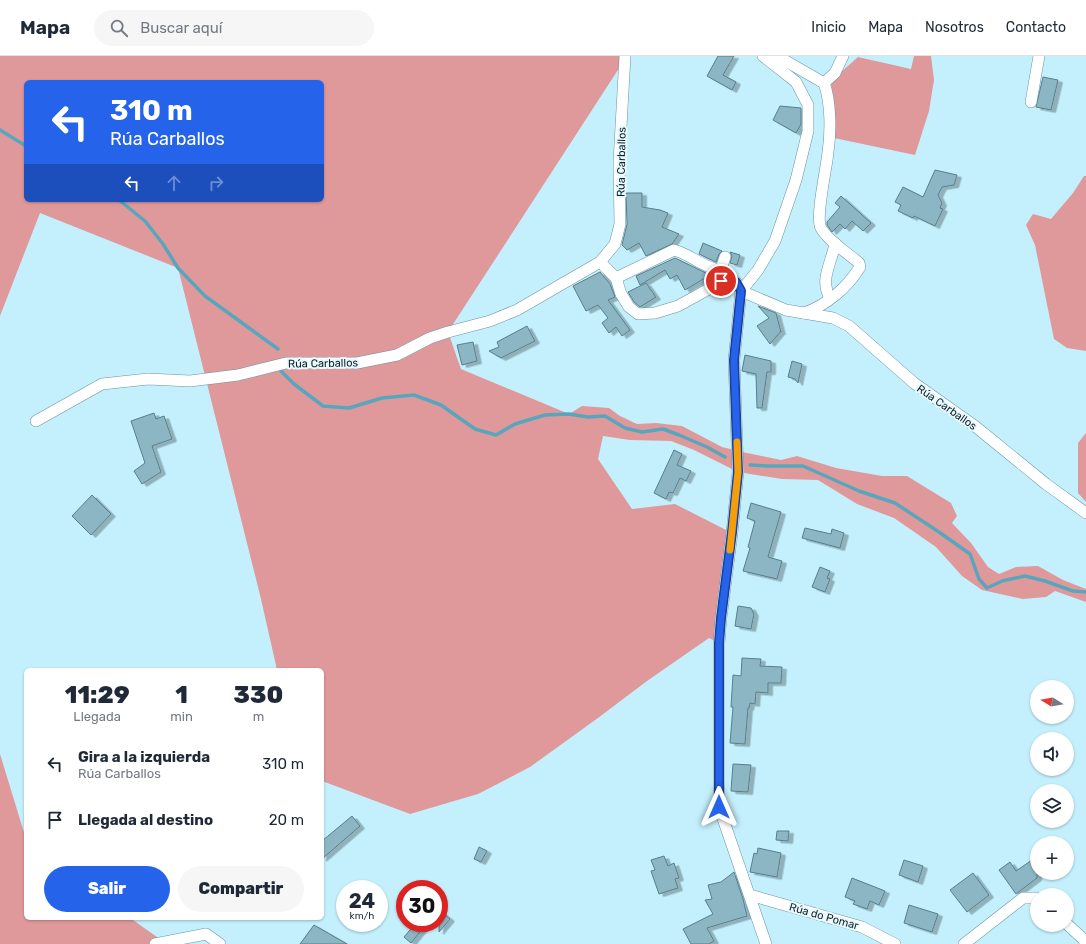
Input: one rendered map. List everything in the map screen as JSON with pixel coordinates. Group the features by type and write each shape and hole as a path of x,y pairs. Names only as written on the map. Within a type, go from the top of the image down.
{"street":[{"name":"Rúa Carballos","path":"36,421 102,384 148,379 190,381 238,375 286,363 357,363 397,355 430,338 490,321 517,310 600,262 615,244 620,224 619,162 625,56"},
{"path":"763,56 796,82 808,105 808,131 796,180 775,241 758,270 741,291 734,360 738,472 719,643 719,807 766,944"},
{"path":"777,56 824,82 827,90 830,128 820,213 820,227 828,237 859,263 860,267 854,277 839,292 810,311 804,313"},
{"path":"824,82 835,73 843,56"},
{"path":"1031,102 1039,56"},
{"path":"830,298 826,290 826,274 835,243"},
{"path":"616,278 674,250 710,268 719,270 725,257"},
{"name":"Rúa Carballos","path":"600,262 616,278 621,294 629,307 638,314 655,313 678,306 721,281 736,282 741,291 786,310 833,318 849,326 914,383 976,427 1046,484 1086,513"},
{"name":"Rúa do Pomar","path":"750,895 862,927 896,944"},
{"path":"964,944 1023,898 1030,898"},
{"path":"1074,931 1086,943"},
{"path":"155,944 206,934 220,944"}],"shaded area":[{"path":"0,56 627,56 448,332 461,369 569,414 582,406 609,408 620,416 637,424 656,423 682,426 722,447 747,453 781,460 797,456 836,468 882,476 907,476 951,503 957,516 952,523 971,543 988,567 999,574 1016,567 1038,566 1063,580 1086,589 1086,602 1055,591 1046,597 1023,599 982,590 962,576 936,547 894,518 857,504 818,480 782,479 738,472 694,450 671,441 630,440 603,436 598,459 632,509 675,504 732,533 719,643 709,638 647,681 530,767 478,794 410,814 324,782 324,668 277,668 261,599 178,268 40,213 0,316"},
{"path":"914,56 931,56 934,80 929,111 915,155 834,138 831,81 858,57 911,69"},
{"path":"1084,176 1086,176 1086,351 1067,348 1054,339 1035,245 1026,225 1033,214 1051,219 1073,193"},
{"path":"1086,433 1086,502 1078,493 1078,443"},
{"path":"0,754 24,832 24,920 133,920 167,944 0,944"}],"building":[{"path":"718,56 734,56 723,75 736,82 732,90 707,76"},
{"path":"1043,77 1058,80 1051,110 1036,107"},
{"path":"780,106 801,108 801,124 796,133 773,120"},
{"path":"935,170 957,175 954,185 942,187 938,195 942,203 940,208 943,209 935,226 914,216 913,218 898,211 901,205 895,202 903,187 923,197"},
{"path":"626,193 642,193 642,207 668,213 662,227 679,234 672,244 646,256 639,243 627,250 622,245 627,224"},
{"path":"841,196 871,223 863,231 852,221 845,229 840,224 832,232 827,225 827,222 840,207 835,203"},
{"path":"703,243 722,251 716,262 699,254"},
{"path":"730,252 740,255 737,265 730,263 732,256"},
{"path":"675,258 710,275 685,290 677,275 670,279 665,270 640,285 636,276"},
{"path":"600,272 610,284 615,297 608,300 630,330 622,336 616,327 609,333 602,323 608,318 598,305 586,311 573,286"},
{"path":"646,283 656,297 640,307 634,302 628,292"},
{"path":"758,306 776,313 781,331 770,344 757,326 769,318"},
{"path":"527,326 535,341 501,358 489,351 499,347 497,342"},
{"path":"473,342 477,361 462,365 457,345"},
{"path":"745,355 771,361 771,372 767,372 762,408 757,408 756,374 742,371"},
{"path":"792,361 802,364 798,383 795,379 788,377"},
{"path":"154,413 156,419 164,416 172,439 152,446 161,472 142,484 134,471 145,463 131,421"},
{"path":"674,450 682,454 677,465 691,471 686,481 680,478 673,493 669,492 666,499 654,493"},
{"path":"92,495 111,514 91,535 72,516"},
{"path":"751,503 781,512 768,557 782,561 777,579 743,571 750,548 748,547 755,521 747,518"},
{"path":"805,528 831,534 832,529 844,533 840,548 802,538"},
{"path":"820,567 830,571 827,578 830,579 825,592 812,587"},
{"path":"738,606 751,608 754,614 751,629 735,626"},
{"path":"742,658 761,659 760,666 782,667 781,683 768,683 768,693 756,692 755,704 750,703 748,708 745,744 730,743 733,707 731,707 733,675 741,676"},
{"path":"733,764 751,765 748,792 731,791"},
{"path":"352,816 360,826 324,857 324,839"},
{"path":"777,831 789,831 788,841 776,840"},
{"path":"479,847 487,851 481,862 474,859"},
{"path":"758,848 781,853 777,877 750,872 754,853 757,854"},
{"path":"664,856 668,866 674,863 679,878 675,879 678,888 659,894 651,871 655,870 651,860"},
{"path":"904,860 923,866 918,882 899,875"},
{"path":"1030,861 1030,880 1034,880 1016,894 999,870 1010,862 1016,871"},
{"path":"734,872 747,916 707,928 714,941 709,944 691,944 683,929 713,914 705,900 712,899 708,885 721,882"},
{"path":"973,873 989,895 967,912 950,890"},
{"path":"852,878 885,891 879,905 870,901 867,909 853,904 855,901 845,897"},
{"path":"909,905 938,914 932,932 904,923"},
{"path":"314,925 347,944 300,944"},
{"path":"408,932 420,932 411,943 404,937"}],"waterway":[{"path":"0,130 24,145"},
{"path":"121,202 145,221 163,244 178,268 205,296 278,349"},
{"path":"281,371 294,384 323,406 349,408 382,398 414,395 441,405 475,429 496,435 515,424 545,415 569,414 588,417 605,416 625,428 642,432 663,429 707,447 725,457"},
{"path":"750,465 803,466 859,491 895,503 970,554 979,579 987,588 1002,581 1025,576 1073,591 1086,592"}],"slow traffic":[{"path":"730,550 738,472 737,442"}],"route":[{"path":"719,807 719,643 738,472 734,360 741,291 736,282 721,281"}]}
